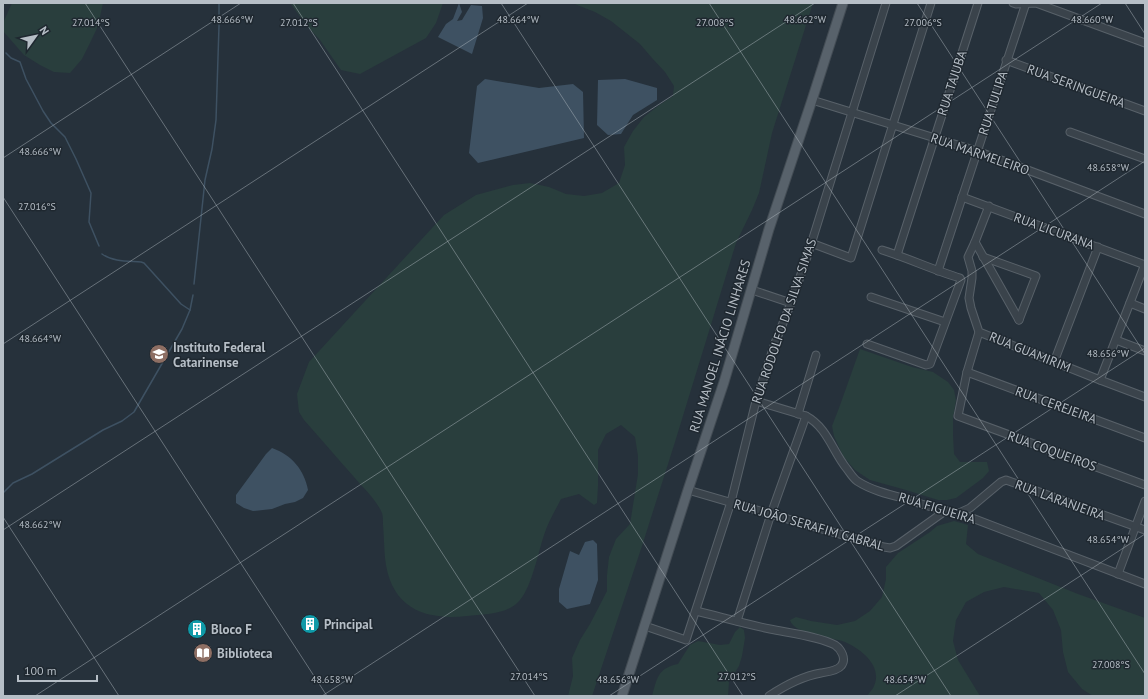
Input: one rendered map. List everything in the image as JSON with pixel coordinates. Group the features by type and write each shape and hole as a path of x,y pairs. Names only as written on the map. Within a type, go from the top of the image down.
{"main road":[{"name":"RUA MANOEL INÁCIO LINHARES","path":"622,696 724,382 769,230 843,3"}],"street":[{"name":"RUA RODOLFO DA SILVA SIMAS","path":"645,626 686,640 731,502 756,401 811,243 886,3"},
{"path":"811,243 851,258 931,3"},
{"name":"RUA TAJUBA","path":"897,255 978,3"},
{"path":"1013,3 1036,3 1145,42"},
{"name":"RUA TULIPA","path":"938,271 1006,60 1026,3"},
{"name":"RUA SERINGUEIRA","path":"1006,60 1145,111"},
{"name":"RUA MARMELEIRO","path":"812,100 977,151 1145,214"},
{"path":"1070,132 1145,159"},
{"name":"RUA LICURANA","path":"962,197 1145,265"},
{"name":"RUA GUAMIRIM","path":"989,206 968,257 972,271 969,302 979,332 1145,397"},
{"path":"975,242 983,257 1018,320 1036,276 983,257"},
{"path":"1054,362 1098,247"},
{"path":"867,344 928,365 930,364 961,280 960,278 882,250"},
{"path":"1100,380 1145,265"},
{"path":"752,290 791,303"},
{"path":"871,297 945,322"},
{"path":"1130,303 1145,309"},
{"path":"967,372 979,332"},
{"path":"1116,340 1145,351"},
{"path":"798,414 816,355"},
{"name":"RUA COQUEIROS","path":"967,372 958,416 1145,485"},
{"name":"RUA CEREJEIRA","path":"967,372 1145,438"},
{"name":"RUA FIGUEIRA","path":"756,401 806,416 813,420 820,426 845,468 856,480 872,489 945,511 960,513 1145,584"},
{"path":"737,621 771,514 806,416"},
{"name":"RUA LARANJEIRA","path":"960,513 970,508 1001,482 1006,480 1145,530"},
{"name":"RUA JOÃO SERAFIM CABRAL","path":"688,490 890,548 896,546 945,511"},
{"path":"1118,574 1145,501"},
{"path":"696,611 829,643 841,651 844,659 839,668 788,684 769,696"}],"green space":[{"path":"12,3 103,3 98,26 90,43 82,59 70,73 54,72 24,55 3,31 3,23"},
{"path":"290,3 443,3 436,23 426,38 360,74 341,70 320,40 307,26"},
{"path":"573,3 813,3 772,133 759,193 736,243 642,546 592,696 568,696 573,676 572,658 580,640 607,591 609,557 616,539 630,524 638,474 638,456 635,437 621,425 606,434 598,450 597,503 594,505 579,494 561,499 546,530 528,586 520,600 515,605 509,609 488,614 451,617 436,616 423,613 411,607 401,599 394,588 388,574 385,558 382,513 369,494 304,420 299,412 297,394 309,362 444,215 476,195 513,185 530,183 549,187 566,194 584,196 602,193 619,183 625,165 624,147 633,131 644,117 673,96 674,86 665,72 640,44 611,21 595,12"},
{"path":"860,349 912,367 933,372 948,382 954,390 956,400 953,418 954,454 960,462 987,462 989,471 983,478 956,498 938,500 870,480 855,470 843,456 834,436 832,426"},
{"path":"954,521 968,525 966,544 978,554 1078,594 1145,618 1145,696 1093,696 1082,689 1068,672 1063,652 1061,630 1053,610 1039,593 1004,587 984,592 966,602 956,620 953,641 958,660 980,696 867,696 874,686 876,672 869,659 864,654 845,642 814,635 798,629 793,625 790,620 796,617 837,625 855,621 870,611 882,597 886,579 886,567 898,553 937,526"},
{"path":"740,627 744,630 745,638 742,656 739,666 729,682 728,696 652,696 659,675 666,668 678,664 690,645 698,641 720,645 729,644 735,632"}],"water":[{"path":"459,3 462,12 457,21 462,20 471,5 482,6 483,18 472,54 438,37 446,24 453,19"},
{"path":"485,79 539,88 573,84 583,92 584,138 478,163 469,153 477,86"},
{"path":"625,79 657,88 657,100 633,115 621,134 608,135 597,125 598,80"},
{"path":"272,448 286,455 296,464 304,476 308,490 303,498 272,509 253,511 244,508 236,503 236,495"},
{"path":"593,540 597,544 598,580 590,604 567,609 559,602 559,589 570,551 579,555 585,542"}],"waterway":[{"path":"194,284 205,180 212,149 216,120 219,3"},
{"path":"6,53 11,58 20,62 26,79 43,111 51,123 65,137 76,159 91,193 89,222 99,246"},
{"path":"102,254 116,260 144,263 181,304 190,310"},
{"path":"3,493 13,483 32,474 103,430 122,421 134,412 182,329 190,310 193,295"}],"place":[{"name":"Instituto Federal Catarinense","path":"159,354"},
{"name":"Principal","path":"310,624"},
{"name":"Bloco F","path":"197,629"},
{"name":"Biblioteca","path":"203,653"}]}
